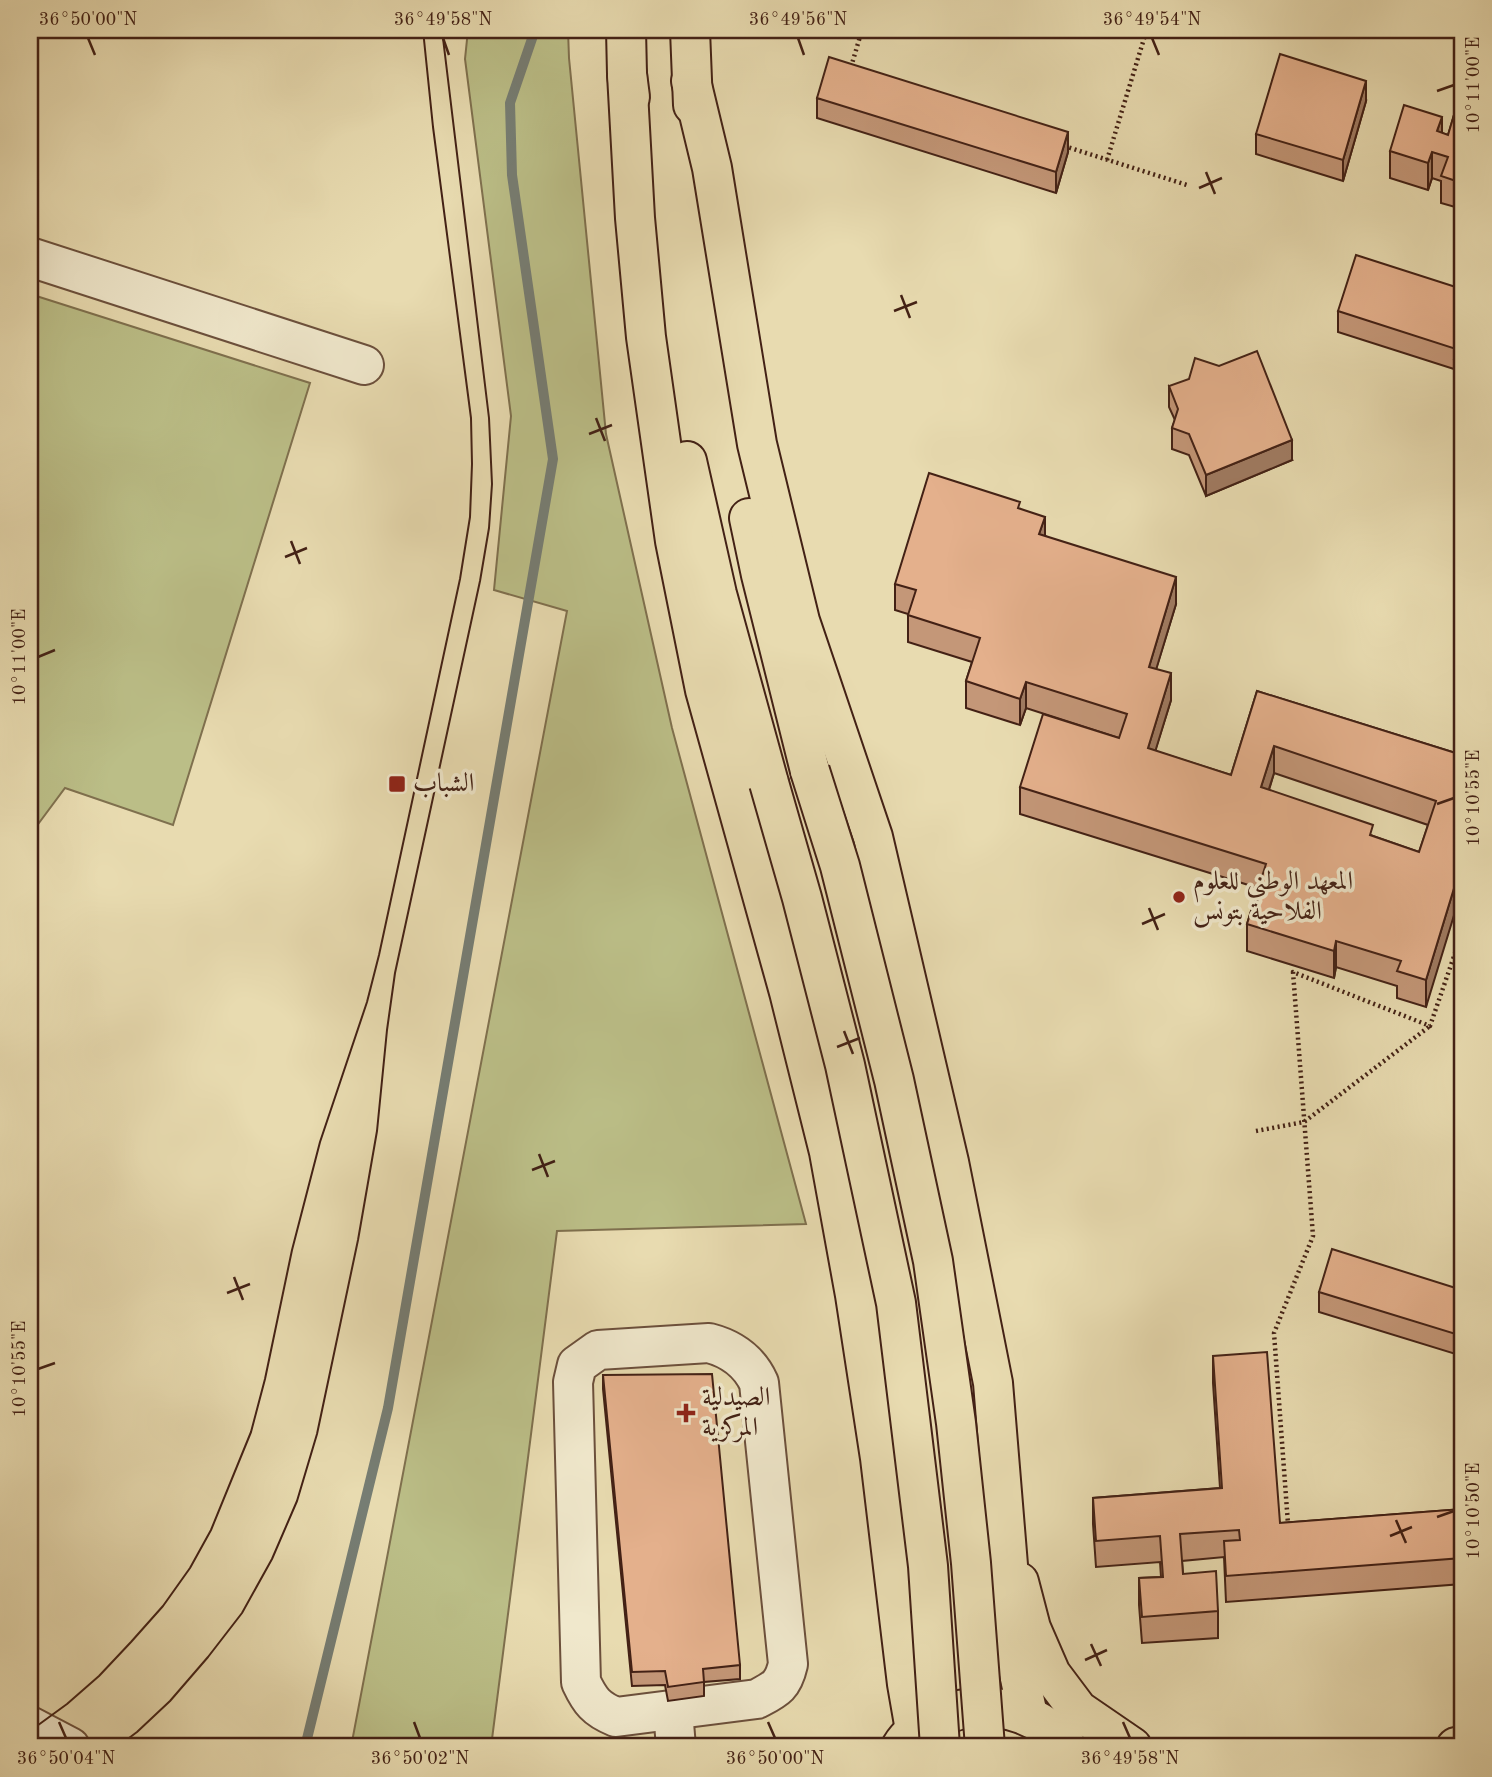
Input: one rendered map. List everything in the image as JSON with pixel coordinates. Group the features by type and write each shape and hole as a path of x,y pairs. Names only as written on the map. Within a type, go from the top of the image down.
{"main road":[{"path":"626,30 635,218 646,337 675,541 705,690 789,992 829,1152 878,1444 906,1684 910,1742"},
{"path":"690,30 699,181 723,391 761,575 810,771 840,866 894,1080 933,1261 956,1423 971,1563 985,1747"},
{"path":"627,74 668,381 717,594 802,898 845,1065 896,1303 928,1566 910,1742"},
{"path":"691,80 712,167 760,457 800,621 873,837 949,1162 993,1383 1019,1674 1060,1736"},
{"path":"1006,1534 1031,1628 1051,1674 1078,1710 1132,1747"},
{"path":"910,1742 957,1710 993,1707 1060,1736"},
{"path":"1456,1747 1462,1746"}],"street":[{"path":"30,257 364,365"},
{"path":"709,1343 724,1347 740,1357 753,1370 759,1383 788,1664 784,1679 775,1690 675,1729 616,1717 600,1711 581,1682 573,1382 577,1365 598,1350 709,1343"},
{"path":"30,1726 69,1747"}],"path":[{"path":"847,79 862,30"},
{"path":"1107,160 1146,32 1139,30"},
{"path":"1055,144 1187,185"},
{"path":"1256,1131 1304,1122 1430,1026 1462,933"},
{"path":"1302,1523 1288,1524 1274,1334 1313,1236 1293,972 1430,1026"}],"green space":[{"path":"468,30 568,30 606,434 672,728 806,1224 557,1231 491,1747 351,1747 567,611 494,590 511,416 465,59"},
{"path":"30,294 310,383 173,825 65,788 30,835"}],"building":[{"path":"1280,54 1366,81 1343,160 1256,134"},
{"path":"829,57 1068,132 1056,172 817,98"},
{"path":"1462,88 1462,183 1441,176 1448,157 1432,152 1428,163 1390,151 1404,105 1442,117 1437,131 1448,135"},
{"path":"1356,255 1462,289 1462,351 1338,311"},
{"path":"1257,351 1292,440 1206,475 1189,434 1172,428 1178,409 1169,386 1189,379 1195,358 1219,366"},
{"path":"1462,356 1462,376 1454,360"},
{"path":"929,473 1020,502 1018,508 1045,517 1039,534 1176,577 1149,667 1171,673 1148,748 1231,775 1257,691 1462,755 1462,862 1426,980 1397,971 1401,961 1336,941 1334,951 1247,924 1266,864 1020,787 1043,714 1119,738 1127,714 1026,682 1020,699 966,681 980,638 908,615 916,590 895,584","holes":["1274,746 1436,801 1419,852 1370,835 1373,825 1261,787"]},
{"path":"1332,1249 1462,1290 1462,1336 1319,1292"},
{"path":"1267,1352 1280,1523 1462,1509 1462,1558 1226,1576 1224,1541 1240,1540 1239,1530 1180,1534 1183,1574 1216,1571 1218,1611 1142,1617 1139,1578 1163,1577 1160,1536 1096,1541 1093,1498 1222,1488 1213,1356"},
{"path":"712,1374 740,1665 703,1669 704,1682 668,1687 665,1671 632,1672 603,1375"}],"waterway":[{"path":"305,1747 388,1408 553,459 512,175 510,103 535,30"}],"tram line":[{"path":"30,1731 99,1676 131,1642 163,1606 190,1568 211,1530 251,1432 292,1250 320,1142 367,1002 379,955 460,579 470,517 471,418 423,30"},
{"path":"117,1747 170,1701 208,1657 242,1613 272,1559 297,1501 317,1434 358,1240 377,1131 395,973 480,581 489,528 492,484 489,418 442,30"}],"place":[{"name":"الشباب","path":"397,784"},
{"name":"المعهد الوطني للعلوم الفلاحية بتونس","path":"1179,897"},
{"name":"الصيدلية المركزية","path":"686,1413"}]}
